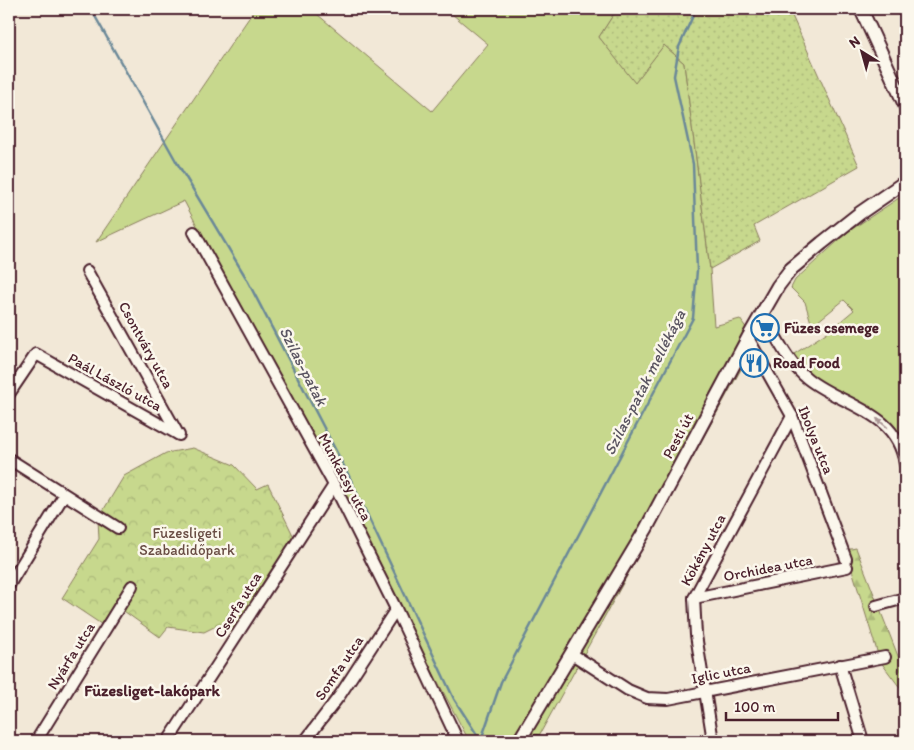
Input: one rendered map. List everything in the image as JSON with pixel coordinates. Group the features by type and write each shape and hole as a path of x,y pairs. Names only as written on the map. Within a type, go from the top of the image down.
{"main road":[{"path":"861,9 905,105"},
{"name":"Pesti út","path":"519,741 650,522 762,312 778,286 791,269 860,213 905,182"}],"street":[{"name":"Munkácsy utca","path":"194,232 334,485 396,609 458,741"},
{"name":"Csontváry utca","path":"87,270 179,435"},
{"path":"762,312 790,360 807,379 881,421 893,433 903,450 905,464"},
{"name":"Ibolya utca","path":"748,338 792,416 847,563"},
{"name":"Paál László utca","path":"9,394 36,354 179,435"},
{"name":"Kökény utca","path":"713,741 696,635 694,598 792,416"},
{"path":"9,459 118,528"},
{"name":"Cserfa utca","path":"168,741 334,485"},
{"path":"9,585 64,495"},
{"name":"Orchidea utca","path":"694,598 847,563"},
{"name":"Nyárfa utca","path":"36,741 132,586"},
{"path":"876,606 905,598"},
{"name":"Somfa utca","path":"305,741 340,695 396,609"},
{"name":"Iglic utca","path":"572,654 628,690 646,698 668,699 885,656"},
{"path":"840,665 863,741"}],"green space":[{"path":"255,9 311,9 432,111 488,44 446,9 617,9 599,37 635,82 664,45 684,63 710,269 714,326 740,319 756,342 536,741 471,741 466,735 184,201 96,242"},
{"path":"617,9 789,9 859,166 754,226 760,241 710,269 684,63 664,45 635,83 599,37"},
{"path":"902,196 905,199 905,450 899,438 822,387 791,356 829,331 854,310 844,300 812,326 805,302 791,288 795,280 849,231"},
{"name":"Füzesligeti Szabadidőpark","path":"193,448 234,465 257,489 268,484 294,537 234,633 218,625 204,632 168,627 160,637 114,604 101,624 62,598 99,539 98,519 124,476 166,453"},
{"path":"856,548 898,656 905,668 905,699 901,689 880,661 846,550"}],"waterway":[{"name":"Szilas-patak","path":"91,9 176,161 245,276 348,474 454,699 481,741"},
{"name":"Szilas-patak mellékága","path":"481,740 501,682 693,318 697,270 693,164 674,76 679,47 696,9"}],"place":[{"name":"Füzes csemege","path":"765,328"},
{"name":"Road Food","path":"754,363"}],"district":[{"name":"Füzesliget-lakópark","path":"152,690"}]}
